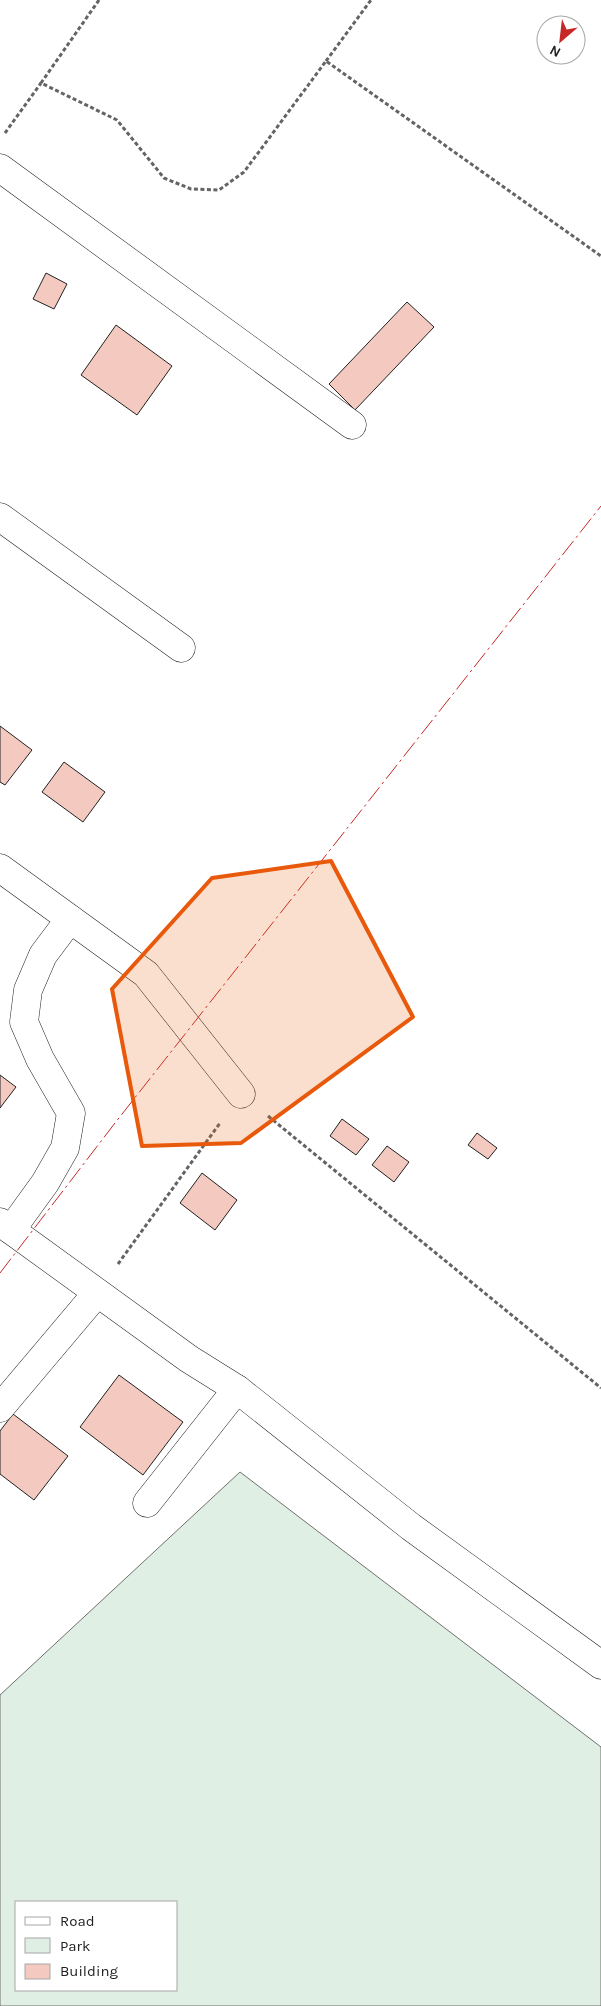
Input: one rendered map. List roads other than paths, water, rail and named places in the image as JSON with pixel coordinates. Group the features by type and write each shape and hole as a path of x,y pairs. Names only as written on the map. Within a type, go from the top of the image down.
{"street":[{"path":"0,168 352,426"},
{"path":"0,517 181,648"},
{"path":"0,868 146,974 241,1094"},
{"path":"70,919 43,955 28,990 24,1022 40,1059 71,1114 65,1148 45,1183 5,1226 190,1359 237,1389 411,1527 601,1664"},
{"path":"0,1408 97,1293"},
{"path":"147,1503 237,1389"}]}
